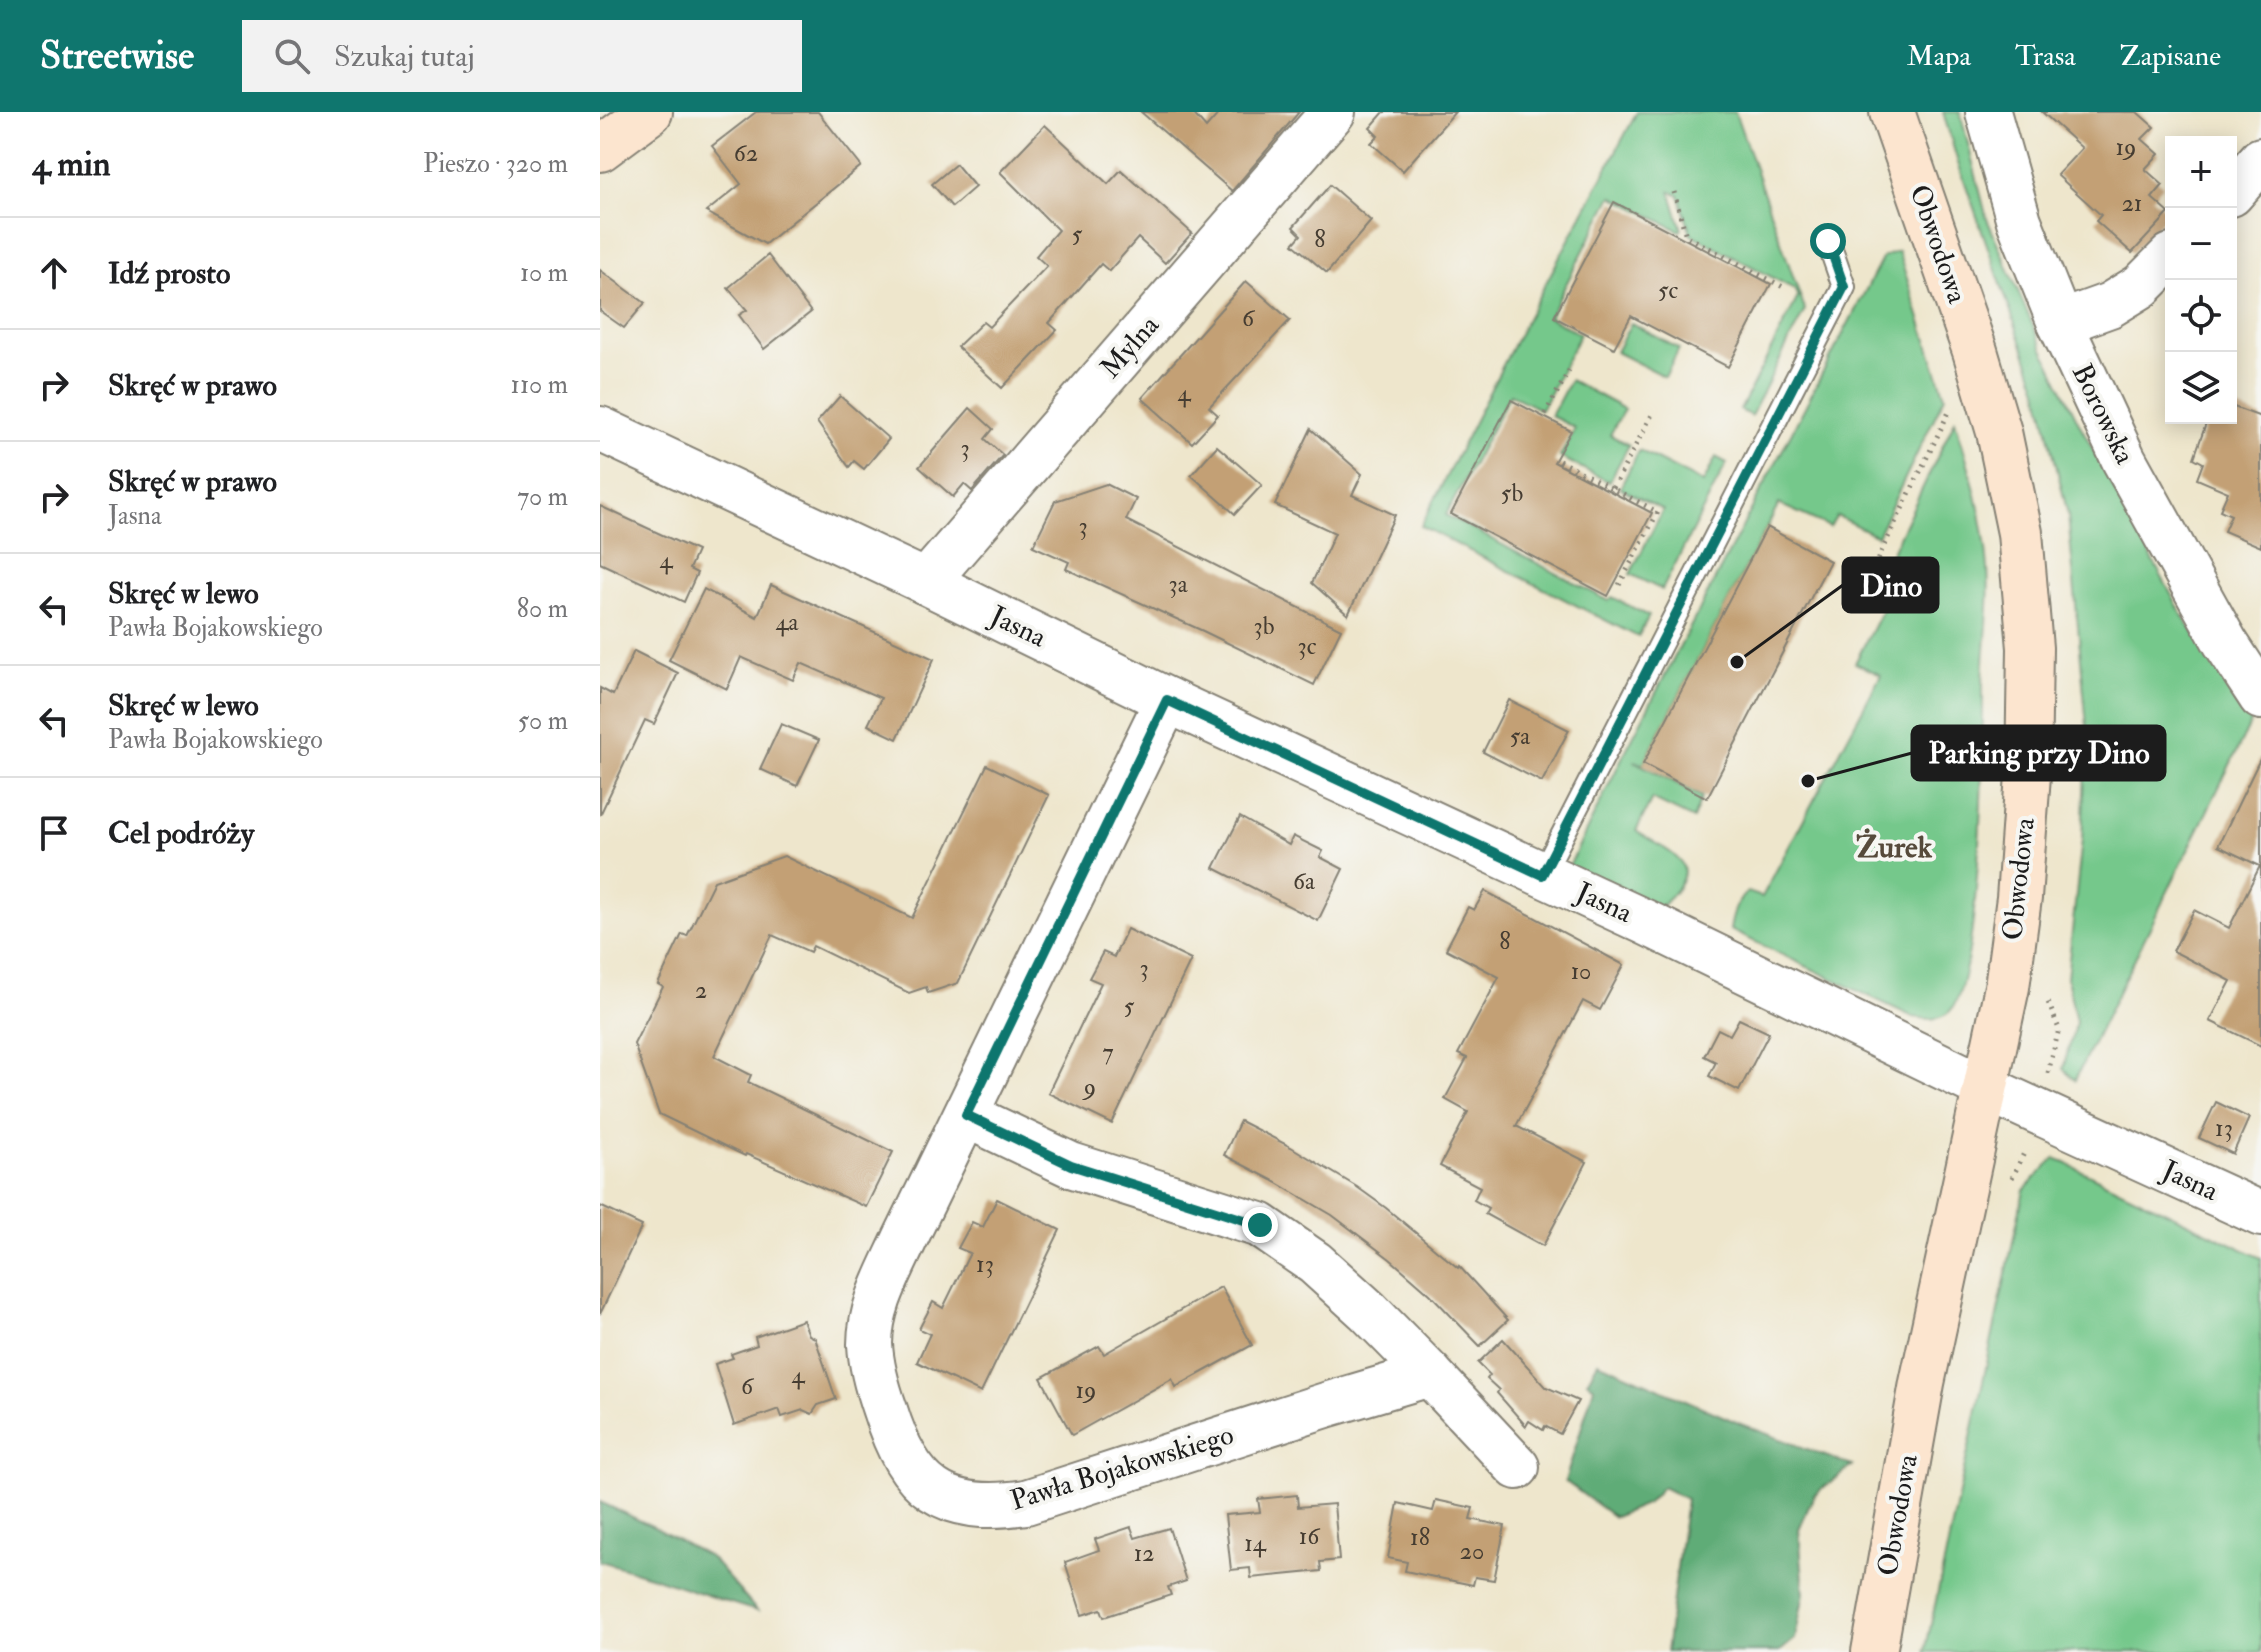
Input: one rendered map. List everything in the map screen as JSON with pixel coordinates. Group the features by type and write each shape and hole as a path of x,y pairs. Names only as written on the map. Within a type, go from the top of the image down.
{"street":[{"path":"600,149 650,112"},
{"name":"Mylna","path":"926,582 1333,112"},
{"name":"Obwodowa","path":"1874,1652 1922,1383 2007,987 2019,898 2028,775 2030,648 2020,533 1999,432 1975,351 1892,112"},
{"name":"Borowska","path":"1988,112 2019,221 2060,323 2124,460 2225,642 2261,697"},
{"path":"2237,187 2261,160"},
{"path":"2060,323 2110,305 2141,286 2165,262"},
{"name":"Jasna","path":"600,429 1986,1088 2261,1214"},
{"name":"Pawła Bojakowskiego","path":"1167,700 878,1299 870,1343 878,1388 894,1440 917,1478 943,1496 978,1506 1026,1502 1430,1374"},
{"path":"966,1115 1071,1165 1260,1225 1315,1263 1368,1311 1517,1467"}],"lane":[{"path":"1542,875 1844,287 1828,241"}],"path":[{"path":"1674,192 1686,236 1787,289"},
{"path":"1545,414 1571,367"},
{"path":"1874,575 1881,552 1950,409"},
{"path":"1613,489 1654,411"},
{"path":"1559,461 1658,512 1618,587"}],"green space":[{"path":"1637,112 1735,112 1805,310 1751,416 1740,410 1798,297 1794,289 1691,234 1679,195 1670,191 1682,229 1680,231 1612,196 1549,317 1580,334 1541,410 1510,394 1446,515 1609,601 1612,597 1649,616 1638,637 1421,526"},
{"path":"1943,112 1960,112 1987,219 2043,349 2080,425 2185,620 2254,716 2075,1080 2063,1069 2076,1022 2067,978 2082,839 2087,727 2068,515 2038,389"},
{"path":"1898,251 1945,396 1877,536 1837,516 1830,527 1779,504 1643,764 1634,761 1702,797 1693,819 1652,799 1636,831 1675,856 1684,872 1672,895 1657,910 1569,866 1623,756 1883,257"},
{"path":"1631,323 1679,349 1665,377 1616,352"},
{"path":"1570,380 1624,409 1610,435 1629,445 1609,482 1560,457 1575,428 1551,416"},
{"path":"1955,420 1976,493 1988,568 1981,803 1974,910 1968,957 1959,993 1948,1013 1926,1019 1913,1017 1730,930 1740,899 1748,892 1762,897 1881,675 1855,663 1894,586 1890,556"},
{"path":"1639,450 1703,483 1716,457 1727,463 1662,590 1630,574 1663,510 1620,488"},
{"path":"2055,1158 2261,1258 2261,1652 1925,1652 2024,1190"},
{"path":"1598,1362 1741,1424 1852,1466 1814,1495 1799,1529 1804,1593 1795,1639 1779,1652 1666,1652 1686,1499 1662,1487 1648,1503 1614,1517 1565,1481 1594,1387 1587,1381"},
{"path":"600,1502 711,1558 757,1611 600,1561"}],"building":[{"path":"756,112 818,112 861,166 765,244 706,212 741,184 712,146"},
{"path":"1141,112 1192,112 1206,128 1220,112 1299,112 1232,191"},
{"path":"1384,112 1455,112 1403,171 1371,143 1378,136 1370,128"},
{"path":"2042,112 2137,112 2154,127 2142,139 2159,154 2145,169 2163,185 2152,198 2165,209 2165,217 2132,253 2096,221 2101,215 2057,175 2082,148"},
{"path":"1045,125 1108,184 1121,170 1192,233 1165,263 1138,238 1109,271 1101,264 1049,323 1057,330 1002,388 957,347 983,322 989,327 1047,266 1036,256 1058,230 1000,172"},
{"path":"956,164 975,187 952,207 932,184"},
{"path":"1330,185 1371,221 1327,273 1293,244 1301,235 1293,227"},
{"path":"1614,202 1771,284 1728,367 1631,316 1614,348 1554,317"},
{"path":"768,255 811,312 764,349 739,315 747,310 728,288"},
{"path":"600,270 645,303 624,328 600,311"},
{"path":"1246,281 1290,320 1209,407 1218,415 1192,443 1142,398"},
{"path":"840,396 889,439 864,469 854,461 849,467 817,422"},
{"path":"1511,400 1571,431 1554,462 1652,513 1608,596 1451,514"},
{"path":"970,408 993,429 985,439 1003,455 972,491 964,484 953,497 919,467"},
{"path":"2237,408 2261,417 2261,547 2224,531 2231,515 2220,510 2228,492 2197,479 2203,463 2194,458 2206,424 2237,424"},
{"path":"1311,429 1362,474 1352,495 1395,515 1348,615 1312,583 1335,533 1275,505"},
{"path":"1217,446 1262,485 1235,514 1191,475"},
{"path":"1106,484 1136,499 1126,520 1341,629 1314,685 1066,569 1069,562 1033,546 1055,501"},
{"path":"600,506 697,551 689,569 697,573 684,602 600,563"},
{"path":"1767,527 1830,561 1707,798 1643,764"},
{"path":"771,585 934,659 897,739 868,725 881,698 801,663 793,680 741,657 727,689 669,660 704,589 757,617"},
{"path":"634,651 678,673 654,724 645,720 600,815 600,688 613,695"},
{"path":"1509,700 1569,730 1542,782 1483,752"},
{"path":"781,724 819,740 797,786 760,769"},
{"path":"2261,757 2261,1046 2210,1021 2231,981 2173,951 2194,910 2229,928 2260,866 2218,846"},
{"path":"987,765 1049,795 958,983 928,993 926,987 909,993 813,946 810,952 772,935 714,1056 751,1075 748,1082 893,1152 866,1207 745,1156 659,1114 634,1044 663,987 658,984 682,934 687,936 714,881 784,856 912,918"},
{"path":"1240,817 1289,845 1293,836 1323,851 1320,857 1343,869 1318,921 1214,868"},
{"path":"1485,891 1624,965 1600,1010 1583,1001 1516,1126 1587,1162 1543,1246 1485,1214 1488,1208 1474,1200 1480,1187 1440,1166 1468,1112 1445,1099 1467,1058 1458,1054 1499,977 1446,949 1468,907 1474,910"},
{"path":"1127,929 1191,960 1112,1124 1048,1093 1101,983 1089,978 1103,952 1114,957"},
{"path":"1739,1019 1769,1033 1739,1091 1709,1076 1716,1062 1704,1056 1718,1029 1730,1035"},
{"path":"2216,1102 2249,1118 2233,1154 2199,1138"},
{"path":"1240,1121 1291,1147 1386,1208 1459,1266 1508,1320 1480,1346 1430,1294 1332,1215 1224,1155"},
{"path":"997,1199 1060,1230 981,1393 917,1362 930,1334 919,1329 933,1302 943,1308 970,1253 958,1248 972,1222 983,1227"},
{"path":"600,1206 642,1226 600,1314"},
{"path":"1221,1287 1252,1345 1176,1387 1172,1379 1072,1435 1041,1378 1099,1346 1104,1354"},
{"path":"803,1320 809,1335 815,1338 836,1399 818,1405 812,1414 803,1410 782,1417 779,1409 734,1425 715,1364 733,1358 731,1354 757,1345 755,1337"},
{"path":"1503,1339 1546,1387 1578,1401 1560,1434 1545,1426 1543,1430 1529,1421 1526,1426 1487,1379 1490,1375 1478,1363"},
{"path":"1297,1495 1298,1507 1334,1504 1339,1560 1320,1562 1321,1571 1251,1578 1250,1568 1231,1570 1225,1515 1260,1512 1258,1499"},
{"path":"1436,1500 1473,1508 1470,1519 1505,1526 1494,1580 1475,1577 1473,1585 1405,1571 1407,1562 1388,1558 1398,1503 1433,1511"},
{"path":"1131,1527 1135,1538 1169,1528 1186,1581 1168,1587 1171,1595 1104,1617 1101,1609 1082,1615 1065,1562 1099,1550 1095,1539"}],"place":[{"name":"Dino","path":"1737,662"},
{"name":"Parking przy Dino","path":"1808,781"}],"district":[{"name":"Żurek","path":"1894,847"}],"route":[{"path":"1260,1225 1071,1165 966,1115 1167,700 1542,875 1844,287 1828,241"}]}
